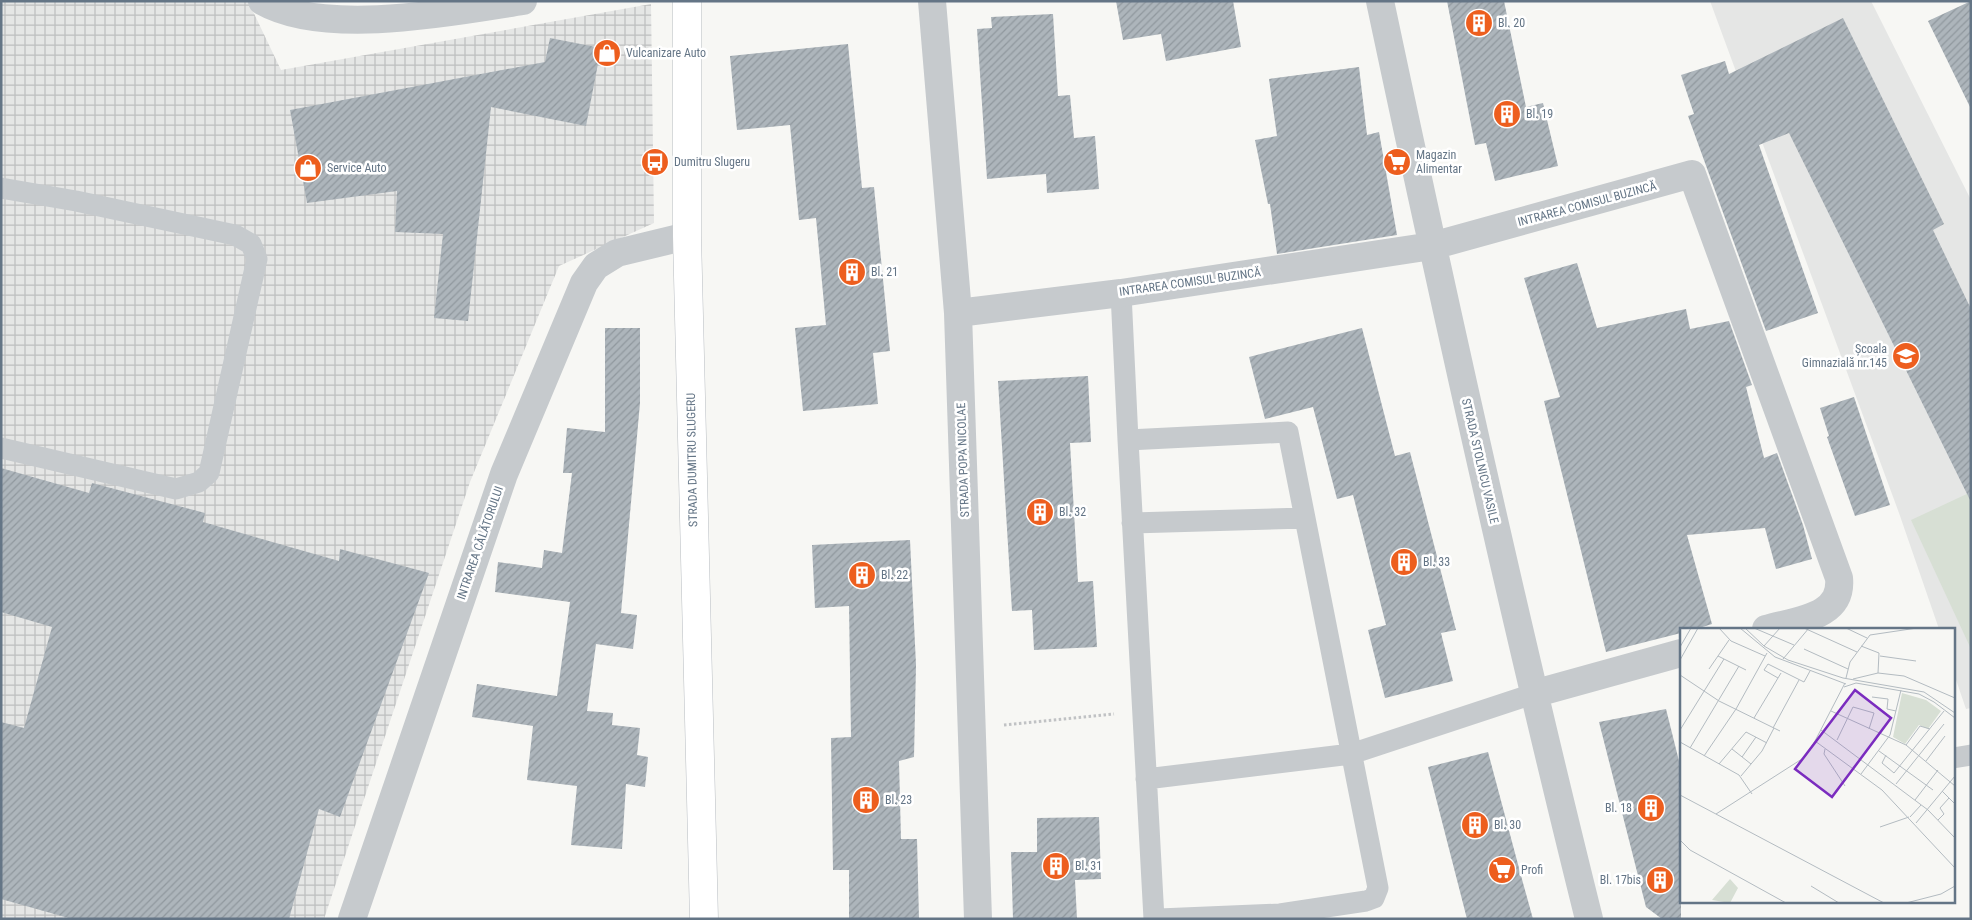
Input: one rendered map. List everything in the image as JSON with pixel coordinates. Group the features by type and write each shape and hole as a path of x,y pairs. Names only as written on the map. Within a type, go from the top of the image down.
{"main road":[{"name":"STRADA DUMITRU SLUGERU","path":"687,1 687,236 704,919"}],"street":[{"path":"262,1 302,15 342,19 444,7 523,1"},
{"name":"STRADA POPA NICOLAE","path":"932,1 958,314 978,919"},
{"name":"STRADA STOLNICU VASILE","path":"1380,1 1432,246 1533,694 1589,919"},
{"name":"INTRAREA COMISUL BUZINCĂ","path":"958,314 1120,293 1432,246 1692,174 1839,578 1840,590 1831,607 1820,613 1769,628"},
{"name":"INTRAREA CĂLĂTORULUI","path":"352,919 504,474 584,283 596,266 617,253 687,236"},
{"path":"1533,694 1680,653"}],"lane":[{"path":"1,188 76,201 234,235 251,244 257,258 208,473 199,482 176,489 1,448"},
{"path":"1120,293 1154,919"},
{"path":"1128,440 1288,432 1378,888 1374,898 1366,901 1280,916 1159,919"},
{"path":"1132,523 1305,518"},
{"path":"1146,778 1351,754 1533,694"},
{"path":"1954,758 1971,755"}],"path":[{"path":"973,728 1142,711"}],"shaded area":[{"path":"1,1 248,1 281,70 651,4 654,223 559,266 470,482 324,919 1,919"},
{"name":"Școala Gimnazială nr.145","path":"1710,1 1871,1 1971,200 1971,708 1966,709 1954,674 1954,628 1939,628 1899,513"},
{"path":"1971,492 1971,649 1911,520"}],"building":[{"path":"1116,1 1233,1 1241,47 1166,61 1161,34 1123,40"},
{"name":"Bl. 19","path":"1447,1 1504,1 1526,107 1543,103 1558,166 1495,181 1486,143 1475,145"},
{"path":"1971,1 1971,109 1928,21"},
{"path":"1053,14 1058,96 1070,95 1074,138 1095,136 1099,189 1047,193 1046,174 987,179 977,29 992,28 991,17"},
{"path":"1843,18 1944,224 1933,230 1971,309 1971,502 1789,133 1759,145 1818,313 1766,331 1688,116 1694,114 1681,75 1725,61 1729,74"},
{"path":"550,38 601,48 586,126 491,107 468,321 434,318 443,234 395,232 397,191 307,203 290,110 545,62"},
{"name":"Bl. 21","path":"848,44 862,188 874,187 890,351 873,353 878,404 803,411 795,328 826,325 816,218 799,220 790,125 737,130 730,56"},
{"path":"1359,67 1367,135 1379,132 1397,235 1277,254 1270,204 1268,204 1255,140 1277,136 1269,79"},
{"path":"1577,263 1597,328 1686,309 1690,329 1729,321 1752,385 1746,387 1764,458 1777,453 1803,525 1812,559 1776,569 1765,528 1687,535 1712,624 1699,628 1680,628 1680,633 1606,652 1544,401 1560,397 1524,278"},
{"path":"605,328 640,328 640,403 621,613 637,615 633,649 596,644 587,711 613,713 612,725 640,728 637,755 648,757 645,787 626,784 622,849 571,845 577,786 527,780 533,726 472,717 477,684 557,696 570,602 495,592 498,562 542,568 544,550 562,553 572,473 563,473 567,428 605,432"},
{"name":"Bl. 33","path":"1362,328 1395,456 1410,452 1456,630 1441,633 1453,681 1385,698 1368,630 1386,625 1353,495 1337,499 1313,407 1265,419 1249,357"},
{"name":"Bl. 32","path":"1088,376 1091,442 1070,443 1078,582 1093,581 1097,647 1034,650 1032,610 1012,611 998,381"},
{"path":"1854,397 1890,505 1855,516 1827,437 1829,436 1820,408"},
{"path":"1,468 89,493 92,483 205,513 203,522 339,561 340,549 429,573 340,817 319,809 289,919 72,919 1,899 1,722 24,728 52,627 1,612"},
{"name":"Bl. 23","path":"910,540 916,665 914,757 899,761 901,839 917,839 919,919 849,919 849,870 833,870 831,738 851,737 849,606 815,608 812,545"},
{"name":"Bl. 18","path":"1666,709 1680,765 1681,919 1662,919 1646,907 1599,722"},
{"name":"Bl. 30","path":"1488,752 1533,919 1467,919 1428,767"},
{"name":"Bl. 31","path":"1099,817 1101,879 1075,880 1077,919 1013,919 1011,852 1037,852 1037,818"}],"place":[{"name":"Bl. 20","path":"1479,23"},
{"name":"Vulcanizare Auto","path":"607,53"},
{"name":"Bl. 19","path":"1507,114"},
{"name":"Dumitru Slugeru","path":"655,162"},
{"name":"Magazin Alimentar","path":"1397,162"},
{"name":"Service Auto","path":"308,168"},
{"name":"Bl. 21","path":"852,272"},
{"name":"Școala Gimnazială nr.145","path":"1906,356"},
{"name":"Bl. 32","path":"1040,512"},
{"name":"Bl. 33","path":"1404,562"},
{"name":"Bl. 22","path":"862,575"},
{"name":"Bl. 23","path":"866,800"},
{"name":"Bl. 18","path":"1651,808"},
{"name":"Bl. 30","path":"1475,825"},
{"name":"Bl. 31","path":"1056,866"},
{"name":"Profi","path":"1502,870"},
{"name":"Bl. 17bis","path":"1660,880"}]}
